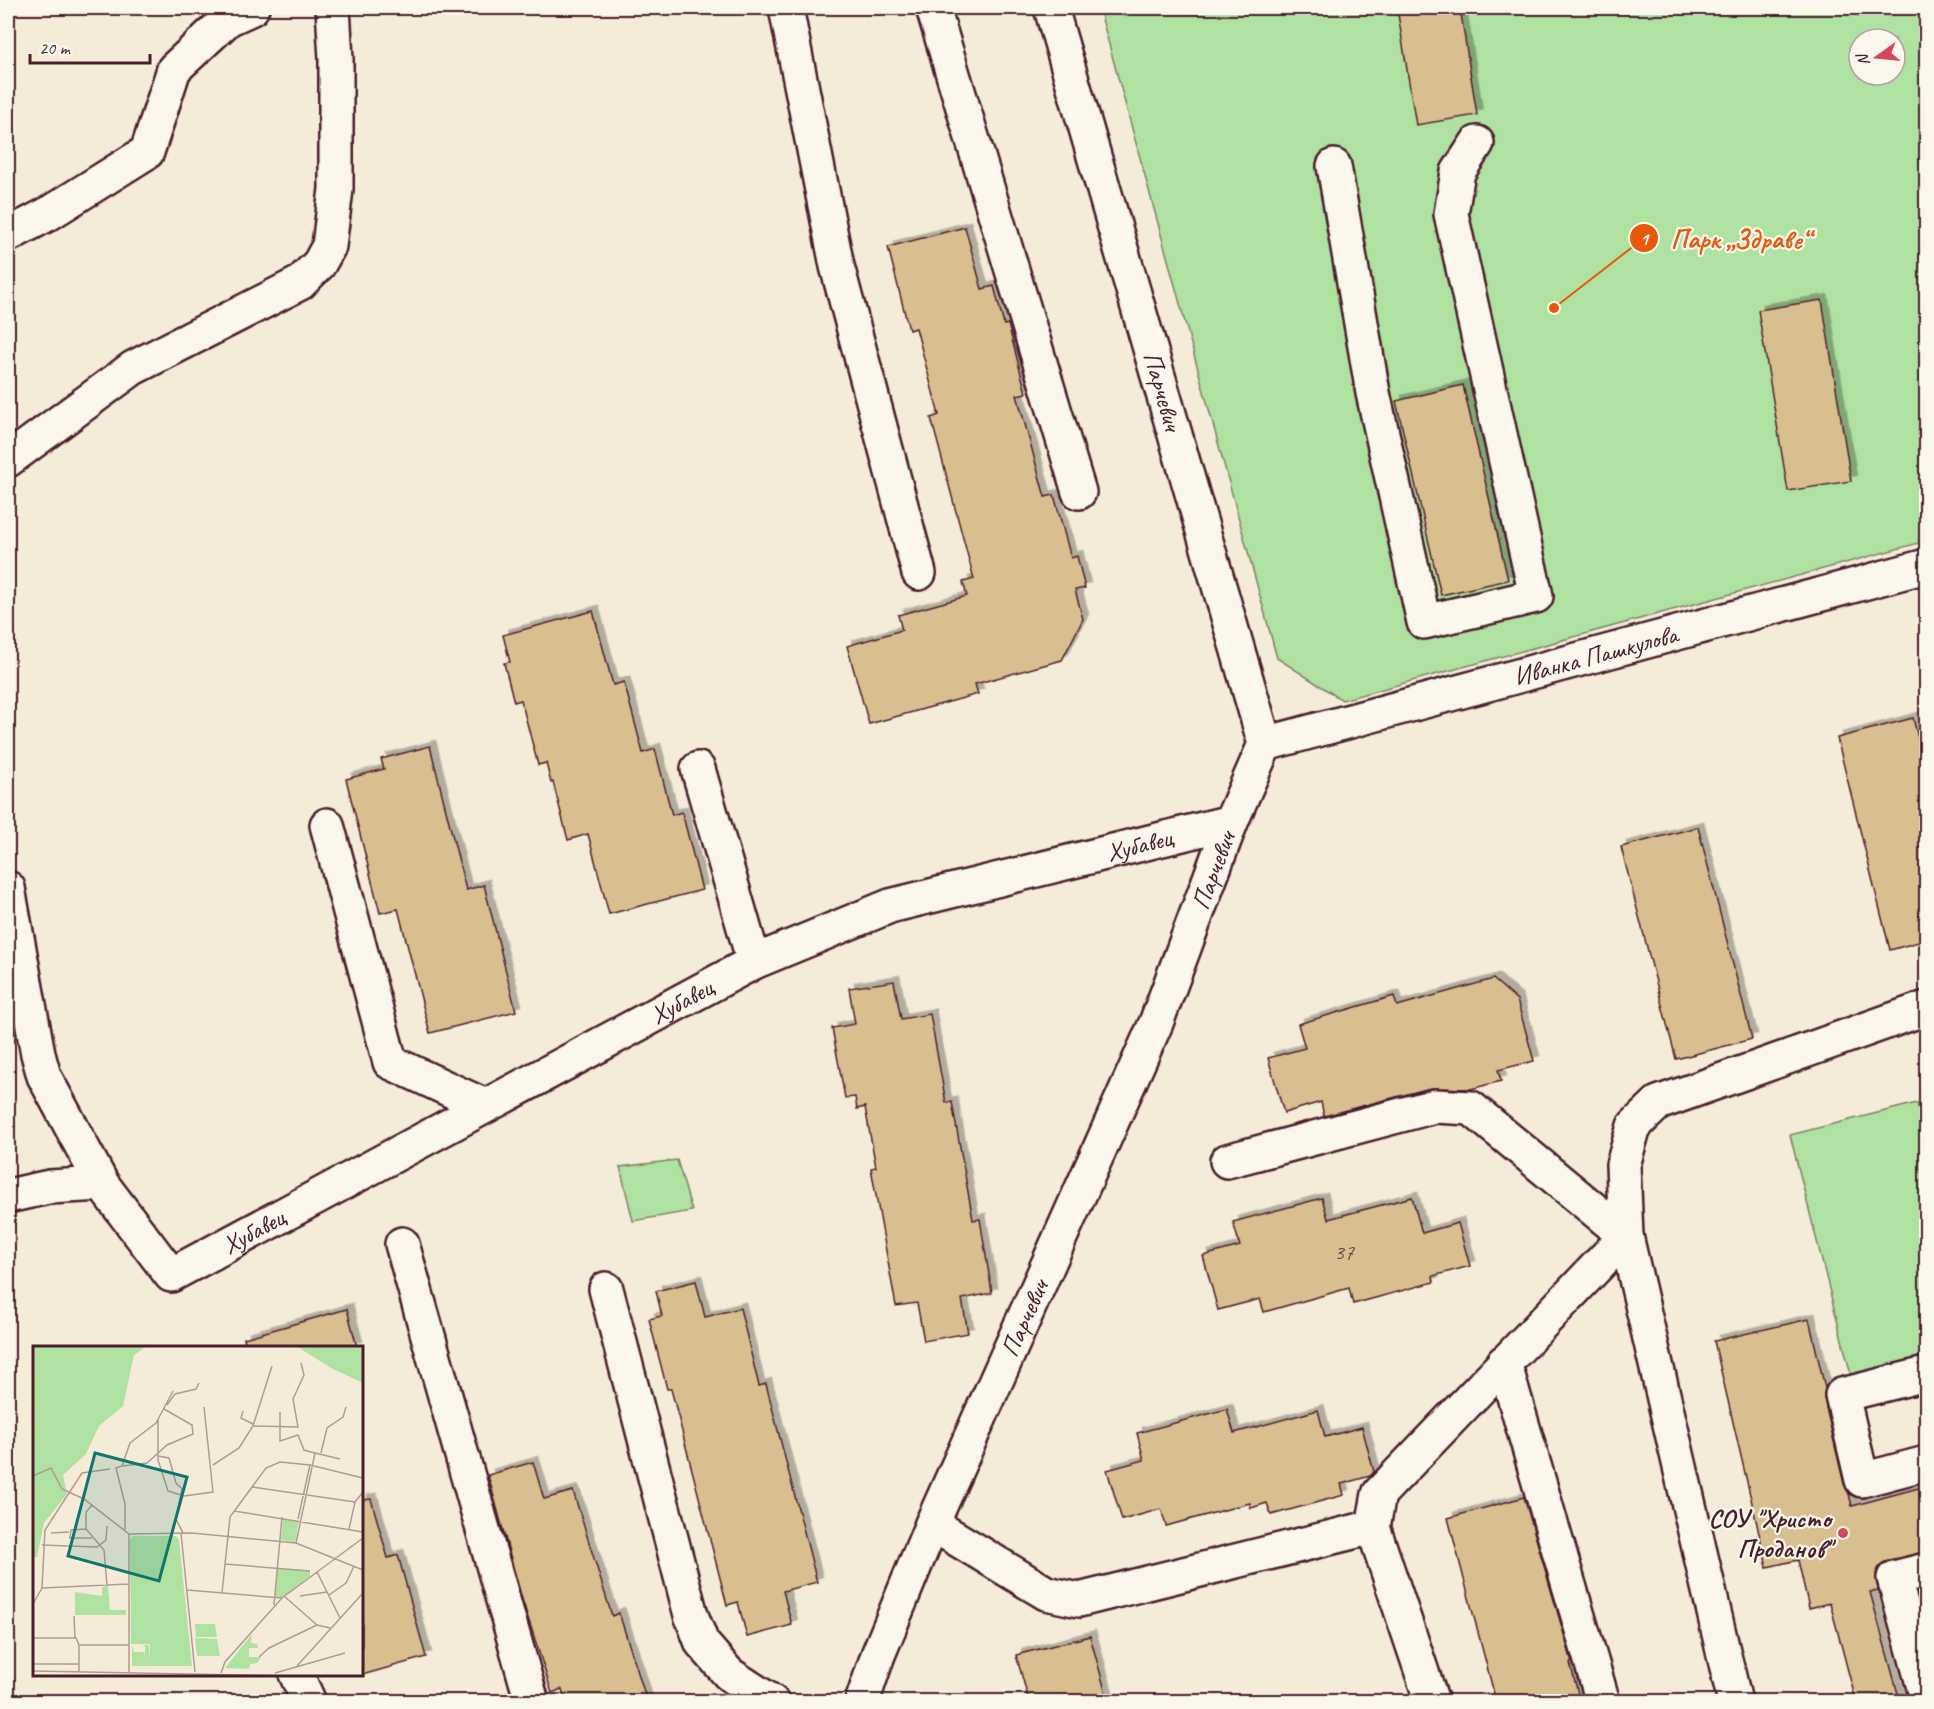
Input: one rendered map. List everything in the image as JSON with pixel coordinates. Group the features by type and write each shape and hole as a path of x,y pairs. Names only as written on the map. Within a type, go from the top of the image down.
{"street":[{"path":"8,235 48,214 147,152 174,69 228,20 252,8"},
{"path":"8,460 134,368 300,283 319,264 329,246 336,189 336,59 333,8"},
{"path":"786,8 837,266 919,573"},
{"path":"933,8 1079,492"},
{"name":"Парчевич","path":"862,1701 878,1655 932,1524 1156,1023 1231,822 1265,744 1051,8"},
{"path":"1334,166 1373,393 1424,622 1536,596 1451,214 1458,172 1477,143"},
{"name":"Иванка Пашкулова","path":"1265,744 1926,566"},
{"path":"698,769 754,962"},
{"name":"Хубавец","path":"102,1184 171,1275 754,962 890,906 1231,822"},
{"path":"327,825 390,1062 485,1106"},
{"path":"8,888 44,1076 102,1184 49,1187 8,1196"},
{"path":"1735,1701 1626,1236 1623,1166 1634,1126 1658,1103 1926,1008"},
{"path":"1227,1161 1435,1106 1472,1108 1626,1236"},
{"path":"1432,1701 1373,1527 1379,1494 1626,1236"},
{"path":"402,1244 532,1701"},
{"path":"606,1289 691,1615 702,1643 729,1674 772,1701"},
{"path":"1504,1362 1603,1701"},
{"path":"1926,1374 1842,1395 1862,1480 1926,1463"},
{"path":"932,1524 1046,1593 1079,1600 1373,1527"},
{"path":"1926,1570 1894,1578 1926,1695"},
{"path":"298,1676 309,1701"}],"green space":[{"path":"1099,8 1926,8 1926,541 1342,700 1277,658"},
{"path":"1917,1103 1926,1140 1926,1361 1852,1379 1790,1135"},
{"path":"677,1160 692,1211 633,1221 620,1167"}],"building":[{"path":"1397,8 1460,8 1477,115 1416,125"},
{"path":"965,227 982,289 994,286 1004,325 1008,324 1026,393 1017,395 1045,497 1054,495 1071,558 1077,556 1085,588 1075,590 1083,619 1062,660 975,684 978,694 869,724 847,646 902,630 898,615 967,596 963,582 974,579 931,418 939,415 916,328 909,330 888,247"},
{"path":"1822,300 1851,481 1788,491 1758,310"},
{"path":"1463,385 1508,580 1441,595 1396,401"},
{"path":"593,611 613,685 624,682 643,753 655,749 672,815 682,812 702,890 609,914 588,834 568,840 553,782 551,783 546,763 538,765 521,700 514,702 504,663 510,662 503,635"},
{"path":"1913,718 1926,769 1926,940 1890,950 1837,738"},
{"path":"430,746 466,890 484,885 516,1011 430,1033 398,909 380,913 346,779 384,769 381,759"},
{"path":"1698,827 1752,1039 1676,1059 1621,847"},
{"path":"1493,979 1517,1000 1534,1061 1498,1070 1501,1081 1471,1089 1430,1088 1324,1116 1321,1102 1284,1113 1268,1058 1305,1048 1298,1024 1394,996 1397,1006"},
{"path":"894,981 901,1019 930,1014 946,1103 952,1102 973,1220 980,1219 992,1293 962,1299 968,1333 924,1341 917,1303 896,1306 871,1168 876,1167 865,1107 857,1109 855,1097 845,1098 832,1028 855,1024 849,988"},
{"path":"1412,1197 1422,1233 1458,1223 1470,1266 1433,1276 1434,1282 1353,1304 1349,1288 1264,1312 1260,1299 1218,1310 1203,1256 1240,1246 1233,1222 1322,1198 1328,1219"},
{"path":"696,1281 705,1317 740,1308 759,1386 766,1384 817,1582 783,1591 792,1625 747,1637 738,1602 727,1605 671,1389 667,1389 649,1319 662,1316 656,1291"},
{"path":"347,1309 357,1346 246,1346 244,1338"},
{"name":"СОУ \"Христо Проданов\"","path":"1809,1319 1825,1388 1824,1399 1844,1484 1852,1506 1926,1486 1926,1552 1889,1560 1881,1564 1876,1574 1878,1590 1870,1592 1900,1701 1856,1701 1830,1603 1809,1608 1798,1560 1767,1567 1714,1341"},
{"path":"1227,1409 1234,1433 1318,1410 1325,1437 1362,1427 1374,1472 1370,1476 1341,1484 1344,1495 1271,1515 1267,1503 1251,1508 1250,1503 1166,1526 1161,1509 1122,1520 1107,1470 1144,1460 1137,1433"},
{"path":"533,1462 544,1499 573,1491 612,1616 619,1613 647,1701 565,1701 562,1689 552,1693 522,1599 488,1475"},
{"path":"1524,1497 1572,1662 1570,1663 1580,1701 1496,1701 1448,1518"},
{"path":"371,1499 388,1558 398,1555 426,1657 363,1675 363,1500"},
{"path":"1090,1636 1108,1701 1029,1701 1016,1655"}],"place":[{"name":"Парк „Здраве“","path":"1554,308"},
{"name":"СОУ \"Христо Проданов\"","path":"1843,1533"}]}
